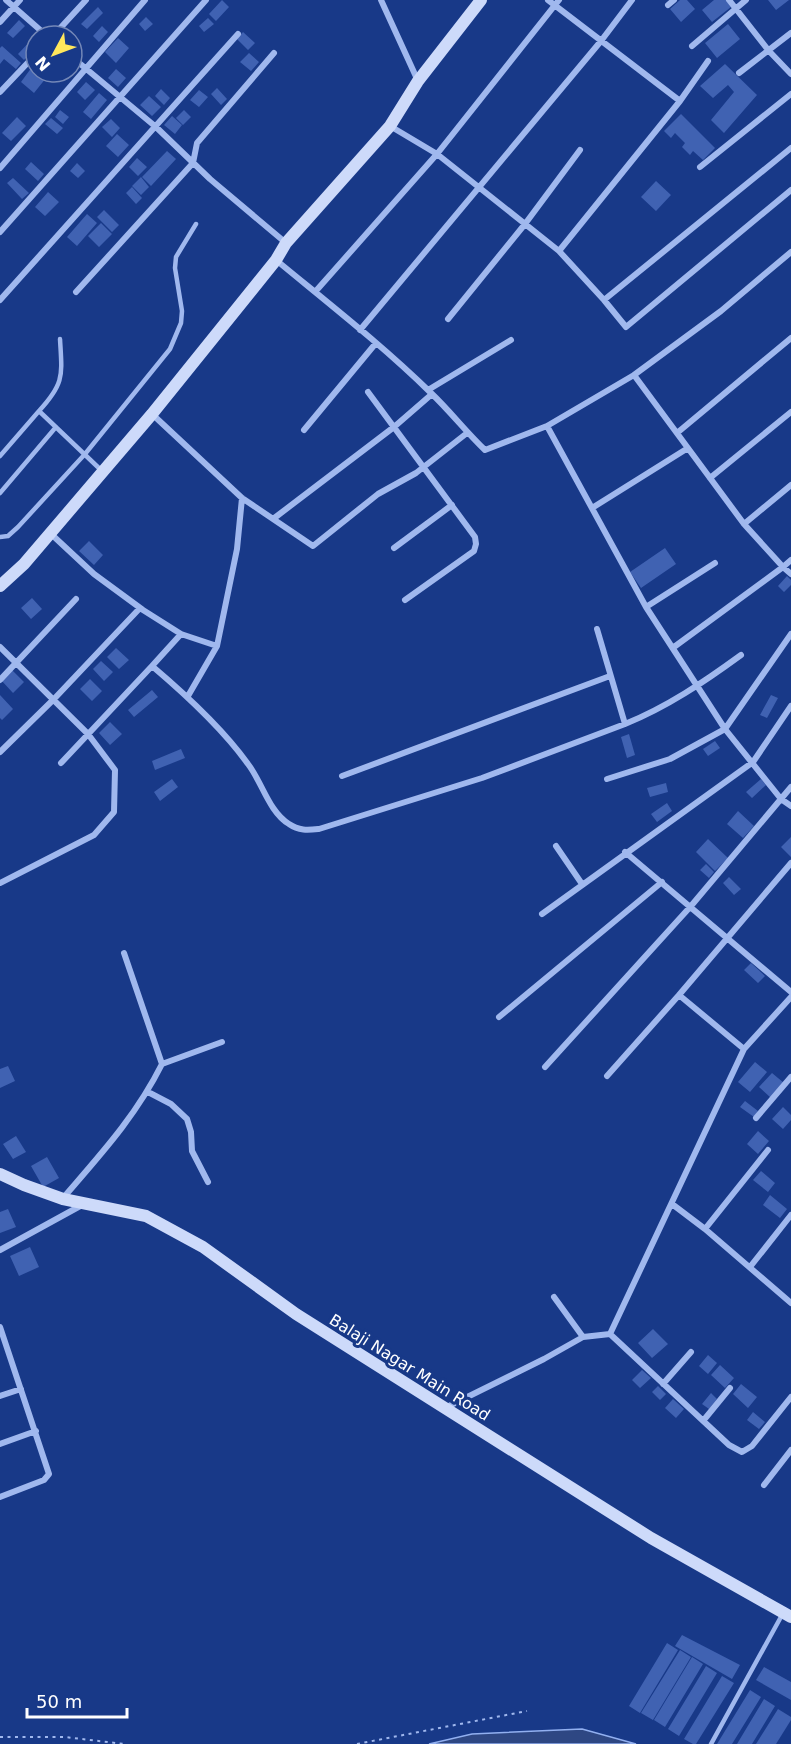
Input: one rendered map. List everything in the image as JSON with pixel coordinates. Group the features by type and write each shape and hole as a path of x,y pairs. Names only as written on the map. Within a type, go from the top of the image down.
{"street":[{"path":"6,0 32,24"},
{"path":"0,22 20,0"},
{"path":"64,24 86,0"},
{"path":"0,168 145,0"},
{"path":"0,232 206,0"},
{"path":"381,0 418,81"},
{"path":"0,586 24,564 152,414 276,260 286,243 390,126 418,81 481,0"},
{"path":"548,0 557,3 602,41 680,100"},
{"path":"360,330 602,41 632,0"},
{"path":"729,0 769,51 791,74"},
{"path":"692,46 746,0"},
{"path":"315,292 437,154 557,3"},
{"path":"739,73 791,33"},
{"path":"0,300 238,34"},
{"path":"76,292 193,163 197,143 274,53"},
{"path":"559,251 680,100 708,61"},
{"path":"0,93 24,67"},
{"path":"85,68 156,127 210,179 286,243"},
{"path":"700,167 791,94"},
{"path":"390,126 437,154 559,251 626,327 791,190"},
{"path":"604,300 791,148"},
{"path":"448,319 525,224 580,150"},
{"path":"276,260 376,343 430,392 485,450 548,426 634,375 721,311 791,252"},
{"path":"677,433 791,338"},
{"path":"273,519 394,427 430,392 511,340"},
{"path":"304,430 376,343"},
{"path":"634,375 744,524 791,574"},
{"path":"368,392 475,537 474,551 405,600"},
{"path":"710,478 791,412"},
{"path":"152,414 242,498 313,546 378,494 424,467 467,433"},
{"path":"548,426 646,607 725,729 781,799 791,806"},
{"path":"592,508 688,448"},
{"path":"744,524 791,485"},
{"path":"188,696 217,646 237,549 242,498"},
{"path":"394,548 452,505"},
{"path":"50,533 94,574 140,608 181,634 217,646"},
{"path":"674,647 791,560"},
{"path":"646,607 715,563"},
{"path":"0,680 76,598"},
{"path":"0,752 140,608"},
{"path":"597,629 625,724"},
{"path":"61,763 181,634"},
{"path":"607,779 670,759 725,729 791,634"},
{"path":"0,647 88,734 115,770 114,812 94,835 0,883"},
{"path":"153,666 188,696 248,762 275,812 288,824 303,831 319,829 482,778 625,724 698,686 741,656"},
{"path":"342,776 610,676"},
{"path":"542,914 753,762 791,706"},
{"path":"545,1067 692,906 791,787"},
{"path":"556,846 582,884"},
{"path":"625,852 692,906 726,938 791,992"},
{"path":"607,1076 791,863"},
{"path":"499,1017 662,882"},
{"path":"124,953 162,1064"},
{"path":"679,995 744,1049"},
{"path":"610,1334 744,1049 791,997"},
{"path":"63,1199 119,1132 148,1092 162,1064 222,1042"},
{"path":"756,1118 791,1077"},
{"path":"148,1092 171,1104 187,1119 191,1132 192,1151 207,1182"},
{"path":"705,1229 768,1150"},
{"name":"Balaji Nagar Main Road","path":"0,1174 63,1199 146,1216 203,1247 296,1314 651,1538 787,1615"},
{"path":"0,1250 86,1204"},
{"path":"672,1204 705,1229 791,1303"},
{"path":"750,1267 791,1215"},
{"path":"554,1298 583,1337"},
{"path":"0,1327 2,1340 36,1431 49,1474 44,1480 0,1497"},
{"path":"445,1408 583,1337 610,1334 729,1445 742,1452 752,1446 791,1396"},
{"path":"663,1384 691,1352"},
{"path":"703,1421 730,1388"},
{"path":"0,1396 21,1389"},
{"path":"0,1444 36,1431"},
{"path":"764,1485 791,1450"}],"lane":[{"path":"0,537 8,536 18,527 85,454 170,349 181,323 182,311 174,268 176,257 196,224"},
{"path":"0,456 52,396 61,380 60,339"},
{"path":"39,411 102,471"},
{"path":"0,493 56,427"},
{"path":"711,1744 787,1615"}],"path":[{"path":"357,1744 527,1711"},
{"path":"0,1737 65,1737 124,1744"}],"water":[{"path":"582,1729 636,1744 429,1744 472,1734"}],"building":[{"path":"222,0 229,7 216,21 209,14"},
{"path":"680,0 687,0 695,9 681,22 670,9"},
{"path":"714,0 726,0 731,7 712,22 702,10"},
{"path":"768,0 789,0 776,10"},
{"path":"98,7 103,13 87,29 84,24 81,24"},
{"path":"146,17 153,24 145,31 139,24"},
{"path":"208,18 214,24 204,32 199,26"},
{"path":"19,20 24,25 13,38 7,33"},
{"path":"728,24 740,39 717,58 705,43"},
{"path":"102,26 108,32 99,42 93,36"},
{"path":"243,32 255,43 248,50 237,39"},
{"path":"118,38 129,48 116,63 105,52"},
{"path":"2,46 21,63 16,69 4,59 0,64"},
{"path":"24,48 24,60 18,54"},
{"path":"249,53 259,62 251,71 240,62"},
{"path":"725,64 757,95 724,133 711,120 734,92 728,85 713,98 700,86"},
{"path":"116,69 126,78 118,87 108,78"},
{"path":"24,78 24,84 41,84 34,93 21,82"},
{"path":"86,82 95,90 85,100 77,92"},
{"path":"217,88 227,99 221,105 211,94"},
{"path":"161,89 170,98 164,105 155,96"},
{"path":"199,90 208,97 199,107 190,100"},
{"path":"99,93 107,100 91,119 83,112"},
{"path":"149,96 161,107 152,116 140,105"},
{"path":"60,110 69,117 63,124 55,117"},
{"path":"184,110 191,117 183,125 176,118"},
{"path":"681,114 715,148 703,160 693,151 690,155 682,147 685,143 675,133 671,138 664,131"},
{"path":"172,116 182,125 175,134 164,125"},
{"path":"17,117 26,126 11,141 2,133"},
{"path":"51,118 63,128 57,134 45,124"},
{"path":"111,119 120,128 112,137 102,127"},
{"path":"117,134 129,145 118,157 106,146"},
{"path":"167,151 176,159 151,186 142,177"},
{"path":"137,158 147,167 138,176 129,167"},
{"path":"31,162 44,174 38,181 25,169"},
{"path":"77,163 85,171 78,178 70,171"},
{"path":"141,177 149,187 141,195 132,186"},
{"path":"13,178 29,193 22,199 7,183"},
{"path":"656,181 671,195 656,211 641,197"},
{"path":"132,187 142,198 136,204 126,193"},
{"path":"48,192 59,202 45,216 35,207"},
{"path":"104,210 119,225 112,232 97,217"},
{"path":"87,214 97,223 77,246 67,237"},
{"path":"101,223 112,234 99,247 88,236"},
{"path":"89,541 103,555 94,565 79,551"},
{"path":"665,548 676,564 641,588 630,572"},
{"path":"787,576 791,580 791,585 784,592 778,586"},
{"path":"32,598 42,609 31,619 21,608"},
{"path":"116,648 129,660 119,669 107,657"},
{"path":"101,661 113,672 104,681 93,669"},
{"path":"12,670 24,682 13,693 1,680"},
{"path":"90,679 102,691 92,701 80,689"},
{"path":"152,690 158,697 134,717 128,710"},
{"path":"0,695 13,709 2,720 0,718"},
{"path":"771,695 778,698 767,718 760,715"},
{"path":"110,722 122,734 110,745 99,733"},
{"path":"629,734 635,755 627,758 621,737"},
{"path":"715,741 720,748 708,756 703,749"},
{"path":"181,749 185,758 155,770 152,761"},
{"path":"172,779 178,787 160,801 154,792"},
{"path":"761,779 766,785 752,798 746,792"},
{"path":"666,783 668,792 650,797 647,788"},
{"path":"667,803 672,811 657,822 651,814"},
{"path":"738,811 754,826 743,838 727,824"},
{"path":"791,837 791,857 781,847"},
{"path":"708,839 728,858 715,871 696,852"},
{"path":"706,864 714,872 709,878 700,870"},
{"path":"729,877 741,889 734,895 723,883"},
{"path":"751,963 765,976 758,983 744,970"},
{"path":"755,1062 767,1072 750,1092 738,1082"},
{"path":"8,1066 15,1081 0,1088 0,1069"},
{"path":"772,1073 784,1083 771,1098 759,1087"},
{"path":"745,1101 758,1111 754,1117 740,1107"},
{"path":"783,1107 791,1115 791,1120 783,1129 772,1119"},
{"path":"758,1131 769,1141 758,1154 747,1144"},
{"path":"16,1136 26,1152 13,1159 3,1144"},
{"path":"47,1157 59,1178 43,1187 31,1166"},
{"path":"761,1171 775,1183 768,1192 753,1180"},
{"path":"770,1195 787,1209 780,1218 763,1205"},
{"path":"8,1209 16,1227 0,1233 0,1212"},
{"path":"30,1247 39,1267 19,1276 10,1256"},
{"path":"653,1329 668,1344 652,1358 638,1343"},
{"path":"708,1355 717,1363 708,1374 699,1366"},
{"path":"720,1365 734,1378 725,1388 711,1375"},
{"path":"642,1370 651,1378 640,1388 632,1380"},
{"path":"741,1384 757,1397 748,1408 733,1394"},
{"path":"658,1386 666,1394 660,1400 652,1392"},
{"path":"711,1393 717,1399 709,1409 702,1404"},
{"path":"673,1399 684,1409 676,1418 665,1408"},
{"path":"753,1412 765,1422 759,1429 747,1420"},
{"path":"682,1635 740,1665 732,1679 675,1646"},
{"path":"667,1643 678,1650 640,1713 629,1706"},
{"path":"680,1650 691,1657 653,1720 641,1713"},
{"path":"692,1657 703,1664 665,1727 654,1720"},
{"path":"706,1666 717,1673 679,1736 668,1729"},
{"path":"764,1667 791,1682 791,1700 756,1680"},
{"path":"722,1676 734,1683 696,1744 693,1744 684,1739"},
{"path":"750,1690 761,1697 732,1744 717,1744"},
{"path":"764,1699 775,1706 752,1744 737,1744"},
{"path":"778,1709 791,1717 791,1720 776,1744 756,1744"}]}
